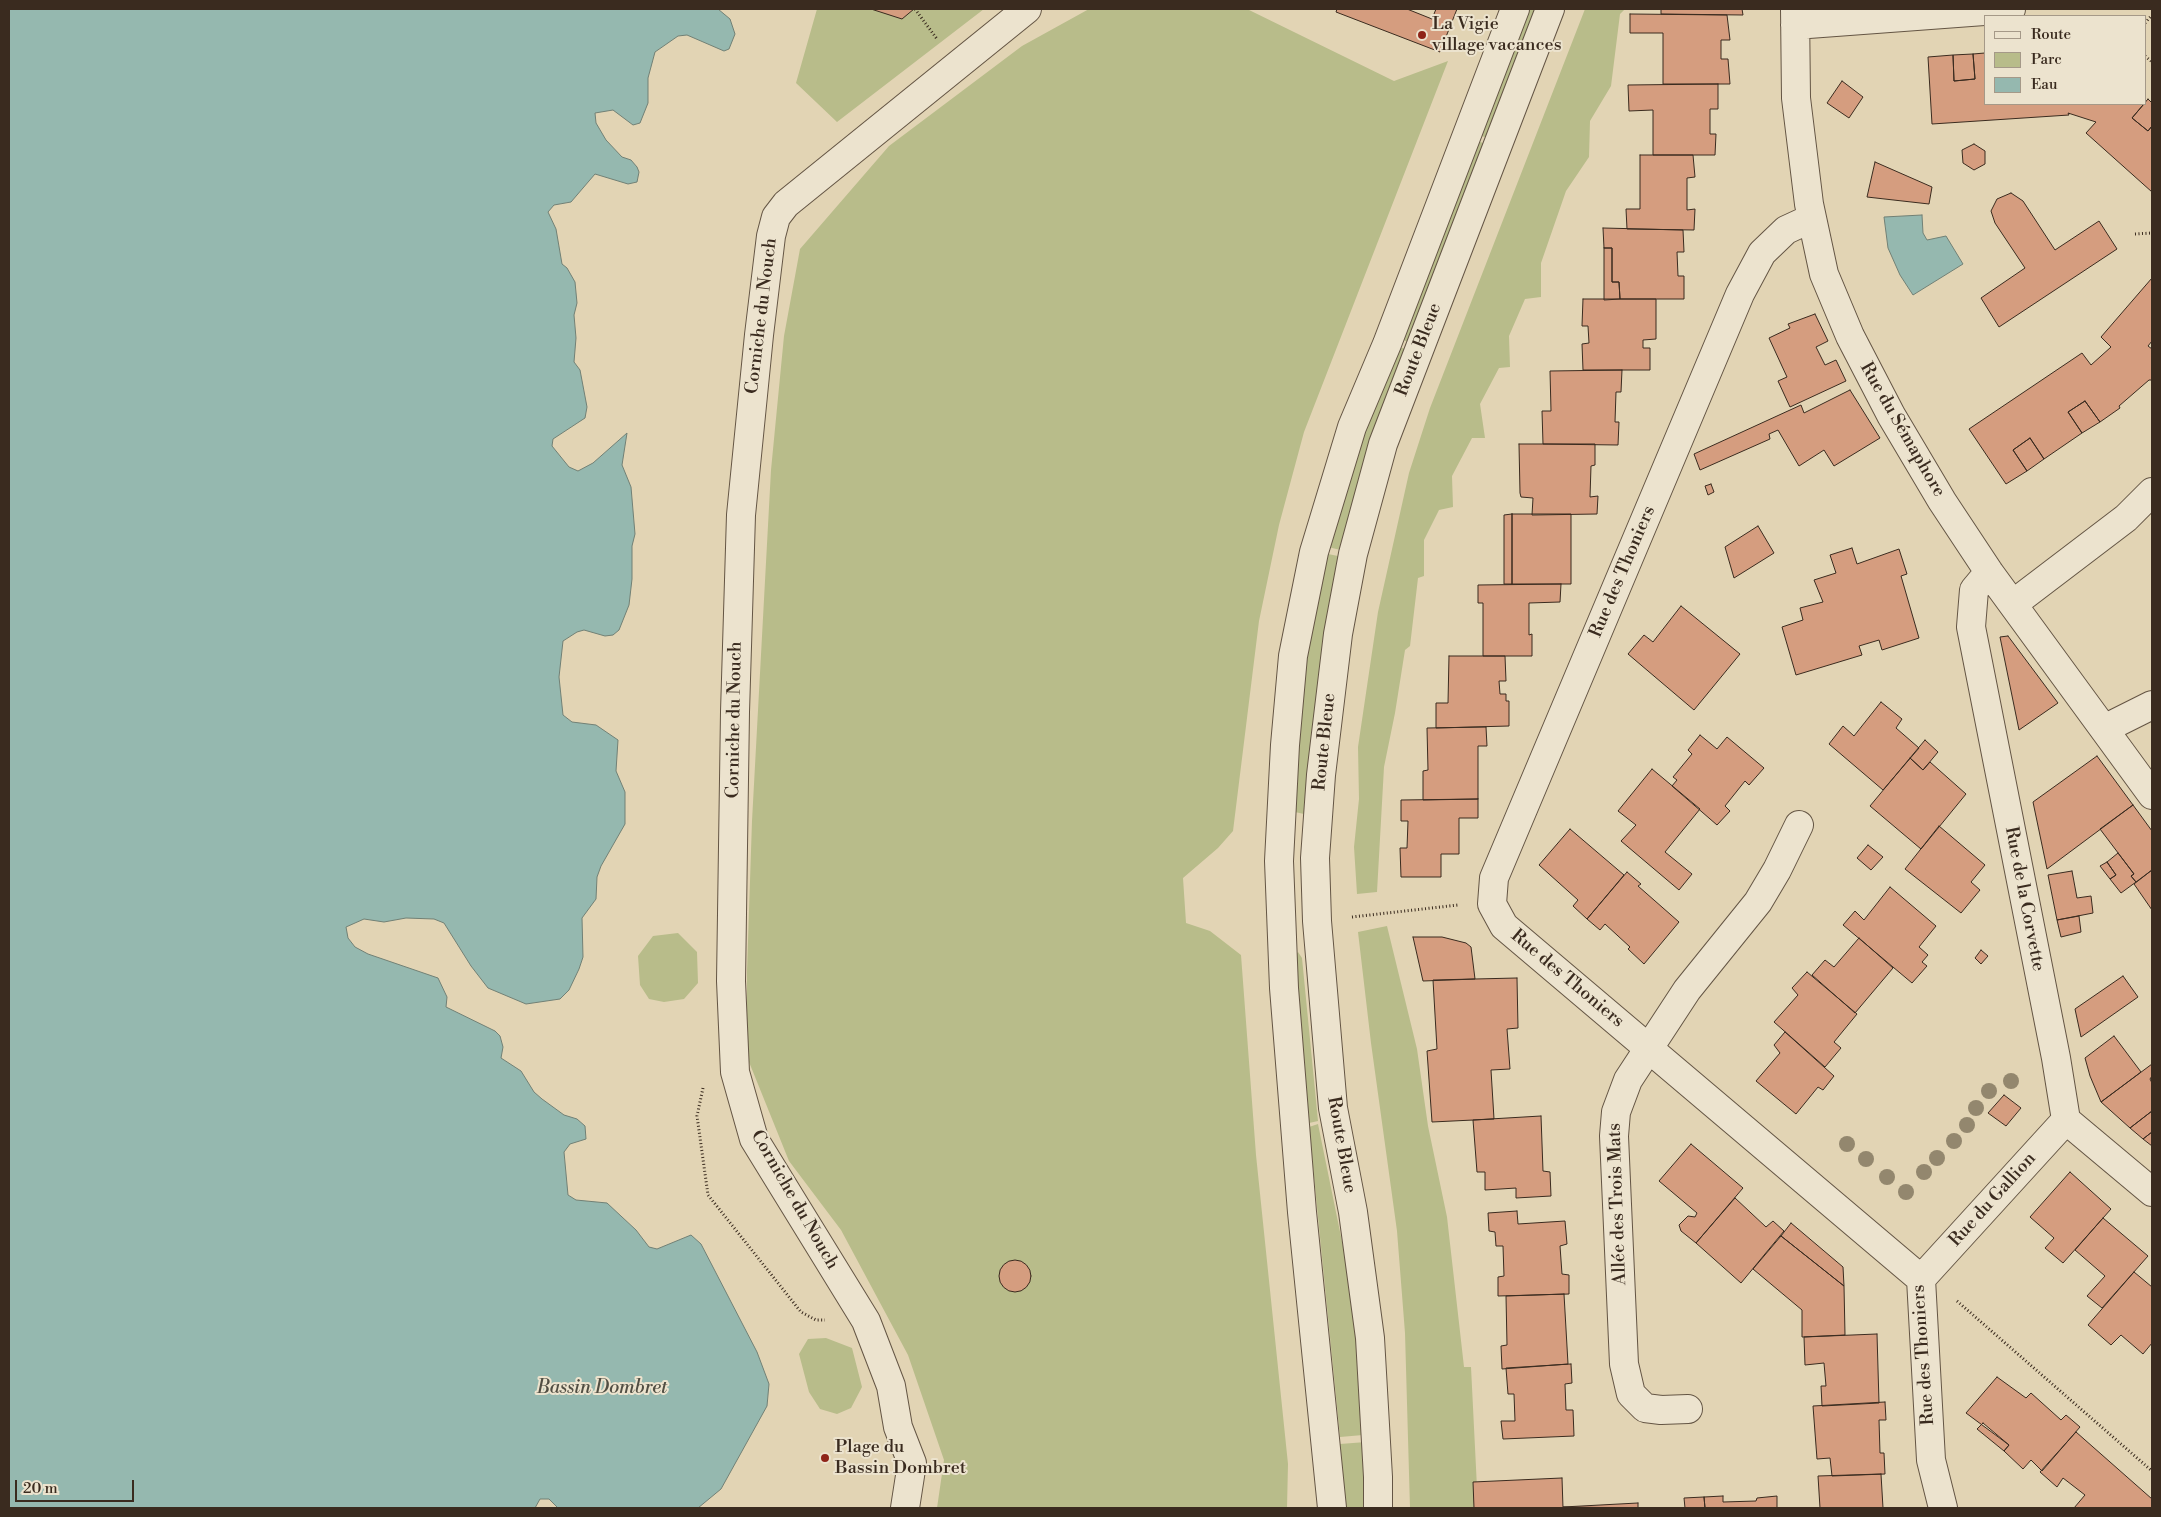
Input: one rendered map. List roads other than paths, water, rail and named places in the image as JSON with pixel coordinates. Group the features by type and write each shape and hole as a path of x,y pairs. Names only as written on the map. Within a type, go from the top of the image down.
{"street":[{"name":"Corniche du Nouch","path":"905,1508 912,1462 898,1427 891,1386 866,1321 754,1139 735,1072 731,981 735,712 741,515 770,236 776,218 786,204 1027,9"},
{"name":"Route Bleue","path":"1332,1508 1302,1212 1284,988 1279,861 1284,745 1293,656 1314,552 1352,427 1387,344 1515,9"},
{"name":"Route Bleue","path":"1378,1508 1370,1338 1353,1212 1333,1108 1317,921 1315,858 1320,775 1338,634 1353,554 1382,444 1550,9"},
{"path":"1795,17 2012,9"},
{"name":"Rue du Sémaphore","path":"1795,17 1796,98 1812,218 1824,274 1850,336 1891,415 1942,501 1989,572 2152,795"},
{"name":"Rue des Thoniers","path":"1812,218 1786,230 1762,253 1740,294 1494,878 1492,904 1504,926 1921,1279 1931,1460 1943,1508"},
{"path":"2013,604 2126,518 2152,492"},
{"name":"Rue de la Corvette","path":"1989,572 1974,590 1971,626 2056,1058 2066,1120"},
{"path":"2104,729 2152,705"},
{"name":"Allée des Trois Mats","path":"1688,1409 1661,1410 1645,1408 1631,1394 1624,1364 1614,1136 1616,1112 1628,1080 1687,990 1758,902 1777,870 1799,825"},
{"path":"2066,1120 2152,1192"},
{"name":"Rue du Gallion","path":"1921,1279 2066,1120"}],"water":[{"name":"Bassin Dombret","path":"9,9 718,9 730,19 735,34 729,49 724,51 687,35 678,36 655,52 648,78 648,103 640,123 633,125 613,110 595,113 596,123 606,140 622,157 631,160 637,167 639,172 637,182 628,184 595,174 571,202 554,205 548,212 556,229 562,264 567,268 575,282 577,303 574,315 576,338 574,362 580,370 587,407 585,418 553,439 552,446 569,467 578,471 593,463 627,433 622,465 631,487 635,534 632,546 632,579 629,605 619,630 613,635 605,636 584,630 563,641 559,677 563,715 572,722 596,725 618,740 616,771 625,792 625,824 601,866 597,877 596,899 582,918 583,957 579,969 569,990 560,999 526,1004 488,988 471,966 444,923 434,919 406,918 384,922 364,919 346,927 348,938 355,947 368,954 438,978 447,997 446,1007 495,1031 500,1036 503,1047 501,1058 521,1071 534,1092 542,1099 564,1115 577,1119 585,1126 586,1139 570,1144 564,1152 568,1195 576,1200 607,1203 636,1230 649,1247 657,1249 691,1235 701,1244 757,1352 769,1384 767,1406 721,1489 698,1508 558,1508 549,1499 540,1499 535,1508 9,1508"},
{"path":"1922,215 1923,233 1927,240 1946,236 1963,264 1913,295 1900,275 1888,248 1884,217"}],"place":[{"name":"La Vigie village vacances","path":"1422,35"},
{"name":"Plage du Bassin Dombret","path":"825,1458"}]}
